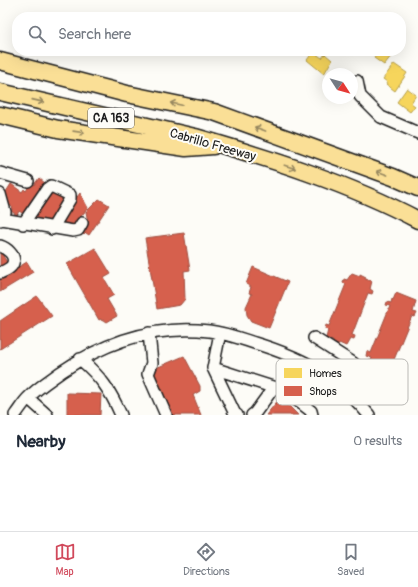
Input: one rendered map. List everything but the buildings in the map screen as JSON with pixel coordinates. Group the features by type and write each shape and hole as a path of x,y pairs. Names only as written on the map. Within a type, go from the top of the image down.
{"highway":[{"name":"CA 163","path":"0,61 127,94 214,112 393,177 418,188"},
{"name":"Cabrillo Freeway","path":"0,92 195,137 222,145 315,175 367,195 418,220"},
{"path":"0,116 58,129 186,148 222,145"}],"street":[{"path":"358,81 360,96 381,117 418,134"},
{"path":"0,173 28,181"},
{"path":"23,224 47,189 51,186 70,195 70,199 52,229"},
{"path":"0,194 5,212 1,219 73,232 78,230 82,223"},
{"path":"0,246 6,248 13,257 14,263 0,273"},
{"path":"14,415 28,398 52,378 80,359 107,346 138,335 176,330 220,333 274,349 295,359"},
{"path":"149,333 152,363 148,374 166,415"},
{"path":"220,333 213,368 235,414 237,415"},
{"path":"314,338 347,359"},
{"path":"80,359 95,372 112,395 121,415"},
{"path":"213,368 274,387 252,415"},
{"path":"28,398 47,415"},
{"path":"303,405 311,411 312,415"},
{"path":"360,405 369,415"}]}
